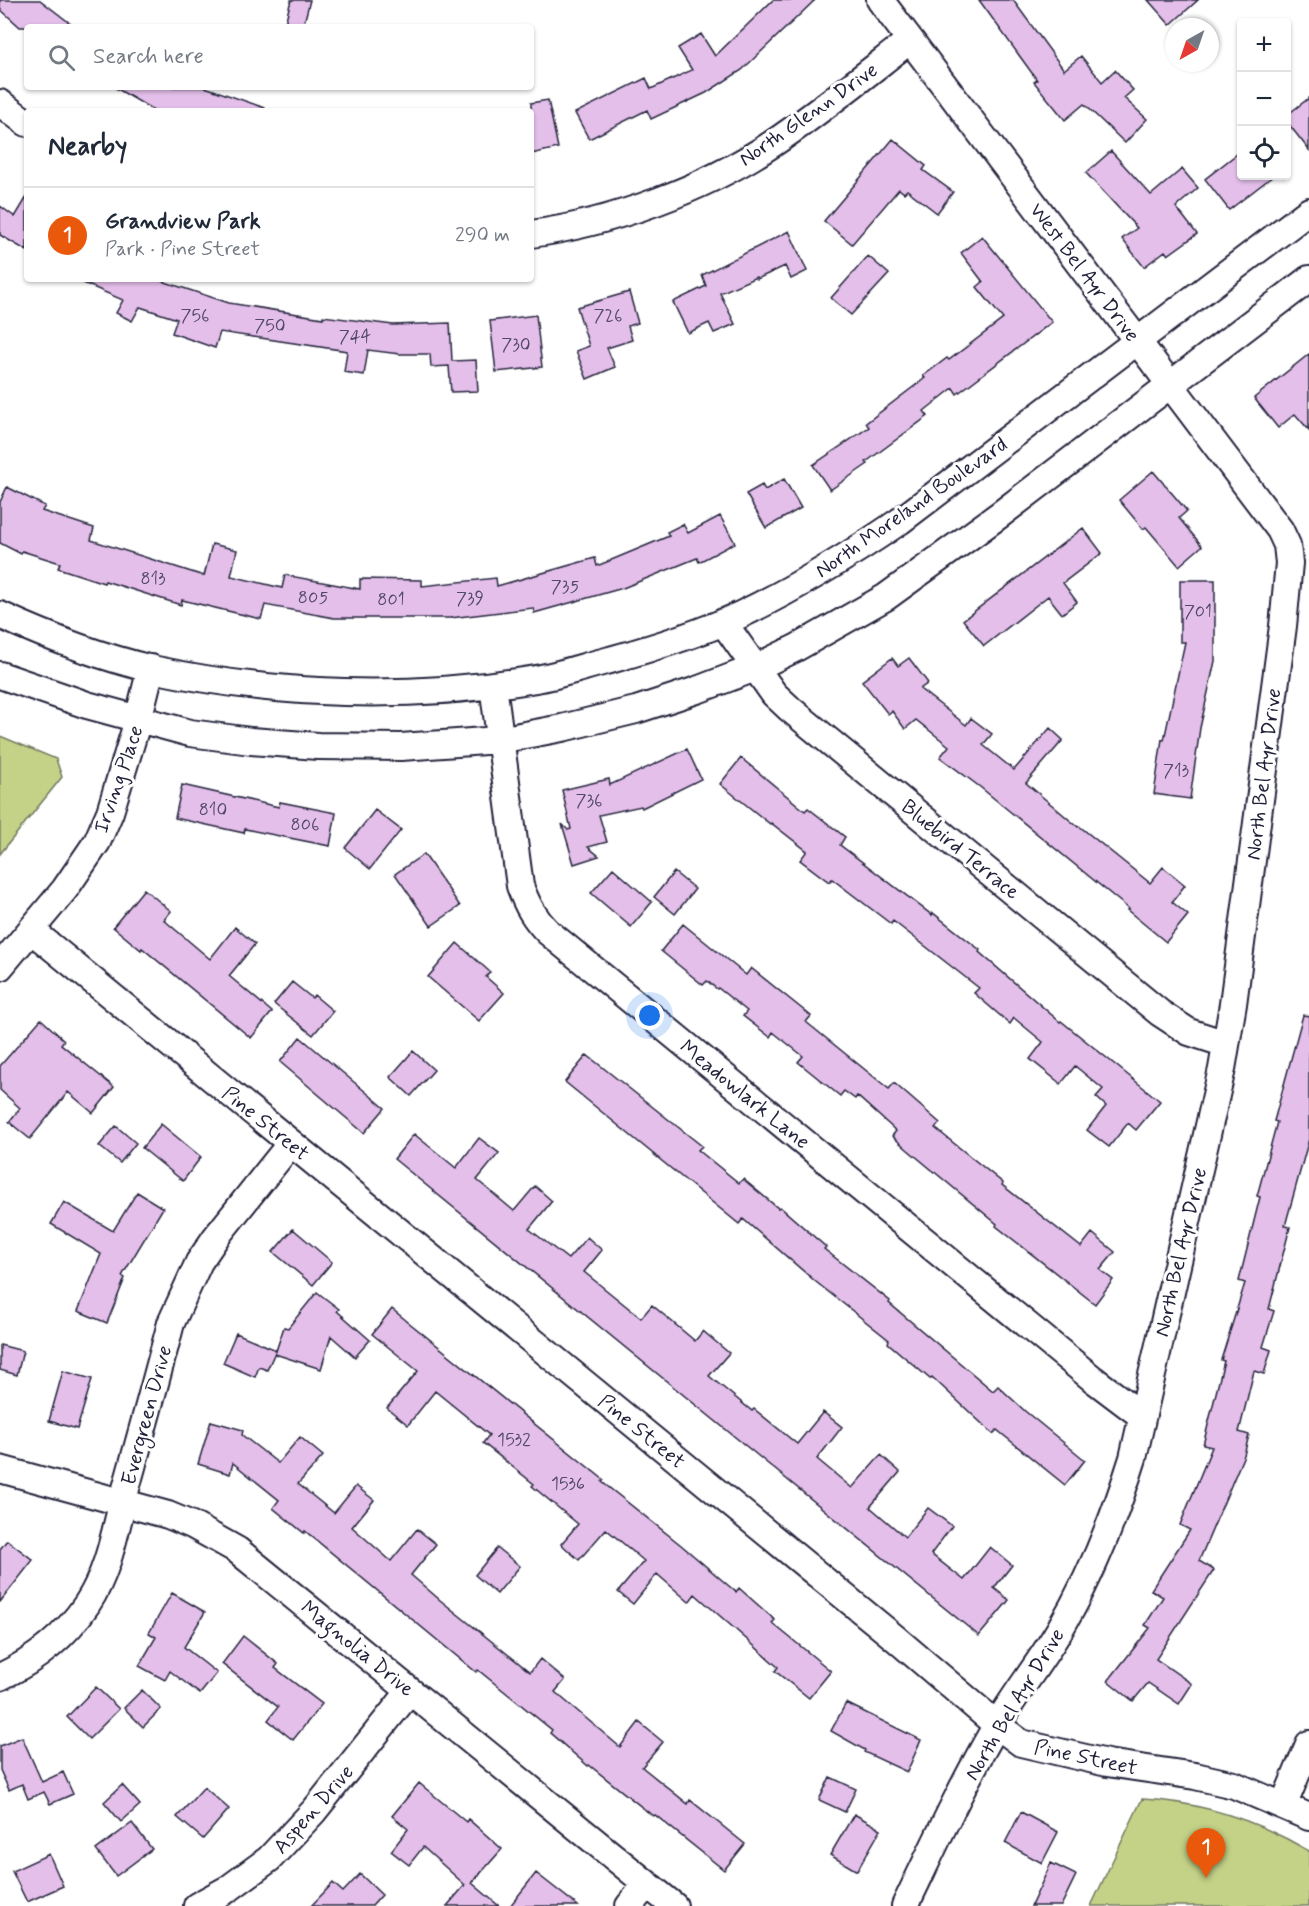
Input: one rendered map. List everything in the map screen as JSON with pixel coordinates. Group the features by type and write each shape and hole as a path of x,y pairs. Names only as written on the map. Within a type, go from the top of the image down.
{"street":[{"name":"West Bel Ayr Drive","path":"880,0 1280,530 1287,545"},
{"name":"North Glenn Drive","path":"534,234 555,232 626,213 662,200 734,166 771,144 856,83 910,40"},
{"path":"0,104 24,121"},
{"name":"North Moreland Boulevard","path":"0,615 45,634 122,661 151,668 210,680 341,693 418,692 539,679 634,653 723,622 852,555 1309,212"},
{"path":"0,675 87,705 138,720 200,734 251,741 318,746 401,747 499,740 636,710 754,668 795,648 886,597 1002,513 1309,279"},
{"name":"North Bel Ayr Drive","path":"905,1906 973,1768 997,1725 1059,1631 1094,1567 1121,1497 1142,1416 1226,1044 1283,626 1289,563 1287,545"},
{"name":"Bluebird Terrace","path":"723,622 774,694 790,709 1160,1012 1189,1032 1226,1044"},
{"name":"Irving Place","path":"0,967 65,889 97,842 110,812 151,668"},
{"name":"Meadowlark Lane","path":"493,685 520,886 534,918 548,932 1019,1318 1142,1416"},
{"name":"Pine Street","path":"31,930 896,1638 1021,1743 1107,1764 1195,1776 1234,1785 1309,1816"},
{"name":"Evergreen Drive","path":"0,1677 19,1668 55,1643 69,1629 88,1602 106,1562 178,1304 199,1262 216,1237 291,1143"},
{"name":"Magnolia Drive","path":"0,1469 168,1515 192,1525 237,1550 674,1906"},
{"name":"Aspen Drive","path":"196,1906 228,1889 268,1859 314,1811 410,1691"},
{"path":"1284,1804 1309,1744"},
{"path":"629,1906 647,1884"}],"green space":[{"path":"0,736 56,759 62,777 0,854"},
{"path":"1142,1799 1186,1804 1229,1815 1290,1840 1309,1851 1309,1906 1091,1906"}],"building":[{"path":"0,0 40,0 71,24 24,24 24,27 20,27 0,9"},
{"path":"291,0 310,0 304,24 285,24"},
{"path":"773,0 815,0 742,70 706,93 651,119 647,110 589,139 575,113 646,78 651,89 692,70 678,48 701,34 715,56"},
{"path":"979,0 1013,0 1064,70 1081,56 1102,82 1115,70 1133,90 1124,98 1147,119 1125,143 1084,104 1065,120 1034,82 1037,80"},
{"path":"1148,0 1198,0 1178,18 1165,19"},
{"path":"119,90 214,90 265,108 150,108"},
{"path":"1309,98 1309,150 1291,127 1291,112"},
{"path":"548,100 558,148 534,153 534,108 531,108 531,103"},
{"path":"893,139 926,166 923,170 953,192 937,213 907,190 904,193 899,189 852,244 824,221"},
{"path":"1111,151 1151,195 1182,169 1198,188 1176,207 1197,234 1168,255 1165,251 1144,267 1122,239 1137,228 1086,173"},
{"path":"1237,154 1237,180 1268,180 1229,210 1205,179"},
{"path":"24,202 24,249 0,235 0,206 15,217"},
{"path":"789,231 807,271 791,279 785,266 720,293 735,324 714,333 709,323 688,333 673,302 706,286 702,275"},
{"path":"982,236 1052,322 957,394 953,388 924,411 928,416 866,462 868,464 830,490 813,465 869,427 866,423 925,378 923,376 947,358 949,360 1003,319 977,287 983,282 961,253"},
{"path":"868,256 889,274 851,315 831,298"},
{"path":"81,282 165,282 229,303 323,318 323,316 393,325 450,323 452,361 476,360 478,391 451,392 449,366 431,367 430,354 400,354 368,350 364,375 344,372 347,351 220,332 215,348 172,333 177,319 140,307 132,321 116,313 123,300"},
{"path":"629,292 638,323 628,326 632,340 607,348 615,367 587,379 576,351 589,346 577,307"},
{"path":"536,315 542,367 496,372 490,321"},
{"path":"1309,354 1309,430 1295,414 1278,428 1254,398"},
{"path":"1153,471 1187,511 1179,518 1202,546 1179,566 1146,527 1143,529 1119,500"},
{"path":"784,479 801,508 766,528 746,494 762,485 765,490"},
{"path":"7,487 45,506 42,511 94,528 91,540 204,576 212,544 237,550 231,576 282,588 285,575 360,589 360,579 422,580 422,586 496,578 497,586 595,558 597,566 669,536 667,532 683,524 688,533 720,516 735,543 699,562 697,558 623,588 534,613 533,608 450,618 334,618 265,605 261,619 182,600 181,605 58,568 60,563 22,551 21,554 0,543 0,502"},
{"path":"1083,528 1102,553 1063,583 1077,602 1062,614 1048,596 984,646 963,620"},
{"path":"1180,580 1215,580 1215,661 1200,728 1190,799 1154,794 1162,739 1164,740 1185,642 1180,642"},
{"path":"892,658 898,666 909,658 928,683 920,689 966,725 971,718 992,734 983,745 1014,770 1050,728 1063,740 1026,783 1150,883 1163,867 1185,885 1172,902 1188,915 1166,942 980,787 940,757 949,746 916,720 905,729 892,711 888,714 862,681"},
{"path":"687,749 701,779 642,808 641,806 599,815 607,842 588,847 599,856 574,864 562,824 568,830 571,829 562,790 609,779 610,785"},
{"path":"741,758 805,811 808,808 845,837 840,845 980,950 979,952 1060,1022 1160,1101 1136,1130 1128,1123 1109,1147 1087,1130 1106,1106 1096,1097 1103,1089 1075,1066 1061,1084 1030,1059 1043,1042 1014,1018 1010,1024 974,993 979,988 893,921 891,924 832,879 829,882 800,860 807,851 720,784"},
{"path":"182,785 279,807 280,802 336,813 330,846 245,829 244,833 175,818"},
{"path":"375,810 401,830 370,869 345,848"},
{"path":"424,854 460,906 431,926 395,874"},
{"path":"613,868 652,902 631,927 591,893"},
{"path":"674,872 695,889 675,914 654,897"},
{"path":"144,889 171,911 164,920 210,959 235,927 255,944 229,976 272,1012 251,1038 142,948 141,950 113,927"},
{"path":"683,924 746,975 751,968 811,1016 806,1022 889,1089 894,1083 940,1123 935,1128 1003,1183 1002,1185 1081,1247 1092,1233 1115,1252 1100,1270 1113,1280 1095,1304 996,1226 997,1224 908,1150 892,1136 896,1131 857,1096 855,1099 844,1091 840,1096 798,1062 803,1056 773,1032 770,1037 743,1016 747,1011 718,988 707,981 703,985 661,951"},
{"path":"457,943 490,972 486,977 504,993 479,1021 428,977"},
{"path":"292,982 312,998 314,995 333,1011 313,1035 274,1004"},
{"path":"1303,1015 1309,1016 1309,1139 1285,1226 1290,1227 1269,1309 1274,1311 1263,1347 1271,1350 1264,1374 1254,1371 1239,1432 1249,1435 1244,1455 1199,1561 1214,1570 1156,1659 1192,1684 1179,1704 1148,1683 1133,1701 1108,1681 1150,1628 1145,1625 1163,1597 1151,1590 1190,1530 1180,1525 1212,1447 1203,1445 1224,1361 1221,1360 1245,1283 1239,1281 1260,1197 1257,1196 1277,1122 1274,1121"},
{"path":"41,1019 64,1040 61,1044 114,1087 93,1113 68,1092 30,1139 9,1122 20,1108 0,1090 0,1066"},
{"path":"300,1037 385,1108 364,1133 280,1062"},
{"path":"413,1051 434,1070 411,1096 390,1077"},
{"path":"587,1055 702,1146 698,1150 739,1183 743,1179 778,1208 780,1207 826,1247 824,1249 890,1301 889,1303 993,1391 998,1386 1085,1460 1065,1485 997,1430 993,1434 932,1377 930,1379 888,1343 889,1340 816,1282 743,1219 739,1224 565,1082"},
{"path":"161,1124 201,1157 183,1181 142,1148"},
{"path":"116,1126 136,1143 120,1163 99,1146"},
{"path":"414,1134 456,1168 479,1138 499,1153 477,1180 514,1211 535,1186 552,1201 529,1229 568,1259 587,1237 602,1250 584,1272 641,1318 652,1305 695,1341 703,1331 729,1353 709,1376 797,1444 823,1412 842,1427 817,1459 852,1488 881,1455 900,1472 870,1507 905,1537 928,1508 952,1526 931,1554 964,1580 990,1547 1012,1565 994,1588 1009,1600 979,1636 394,1159"},
{"path":"137,1192 163,1208 122,1276 125,1278 107,1323 78,1311 101,1254 51,1224 64,1202 113,1231"},
{"path":"293,1229 332,1262 313,1285 273,1252"},
{"path":"317,1292 339,1309 337,1311 370,1340 355,1357 331,1336 321,1369 275,1354 284,1327 288,1328"},
{"path":"392,1309 604,1480 602,1482 736,1592 739,1588 775,1620 772,1623 831,1671 809,1698 775,1671 778,1667 695,1594 689,1602 657,1574 633,1604 618,1592 644,1561 606,1529 579,1560 561,1544 578,1524 532,1486 534,1484 483,1443 489,1435 435,1391 408,1425 387,1408 418,1371 372,1334"},
{"path":"236,1333 276,1350 267,1370 259,1367 255,1377 223,1363"},
{"path":"0,1345 23,1351 17,1375 0,1370"},
{"path":"63,1371 92,1379 77,1429 49,1421"},
{"path":"211,1421 243,1430 242,1435 278,1463 300,1437 323,1456 298,1484 334,1513 356,1486 374,1500 352,1527 391,1561 417,1529 436,1544 411,1575 530,1672 540,1659 565,1680 555,1692 620,1747 639,1722 663,1742 642,1767 688,1804 690,1800 745,1844 724,1870 588,1766 550,1733 552,1730 478,1670 476,1672 305,1531 304,1533 273,1508 279,1500 233,1463 230,1474 198,1464"},
{"path":"7,1540 33,1560 0,1602 0,1549"},
{"path":"497,1548 520,1566 497,1594 475,1575"},
{"path":"172,1593 205,1612 184,1647 217,1673 200,1694 170,1671 165,1680 139,1666 156,1637 149,1633"},
{"path":"243,1636 278,1664 275,1668 322,1704 293,1740 268,1720 278,1707 222,1664"},
{"path":"96,1687 119,1709 89,1739 67,1717"},
{"path":"142,1690 161,1709 143,1727 124,1708"},
{"path":"846,1703 921,1740 907,1772 864,1752 865,1750 831,1731"},
{"path":"22,1737 42,1782 63,1772 73,1794 50,1804 44,1792 28,1799 22,1784 9,1790 0,1770 0,1746"},
{"path":"830,1777 856,1789 845,1812 819,1800"},
{"path":"419,1783 466,1822 468,1819 502,1849 472,1883 499,1906 447,1906 465,1885 423,1847 409,1865 391,1851 408,1829 392,1816"},
{"path":"122,1785 140,1805 121,1822 104,1802"},
{"path":"204,1787 229,1809 203,1839 177,1817"},
{"path":"1021,1812 1058,1832 1042,1863 1005,1843"},
{"path":"854,1814 881,1829 857,1871 830,1855"},
{"path":"132,1823 152,1849 116,1876 96,1850"},
{"path":"49,1854 63,1886 27,1902 12,1871"},
{"path":"1051,1863 1076,1875 1061,1906 1031,1906"},
{"path":"536,1873 578,1906 510,1906"},
{"path":"360,1874 382,1895 372,1906 311,1906 333,1883 343,1892"}],"place":[{"name":"Grandview Park","path":"1206,1878"}]}
